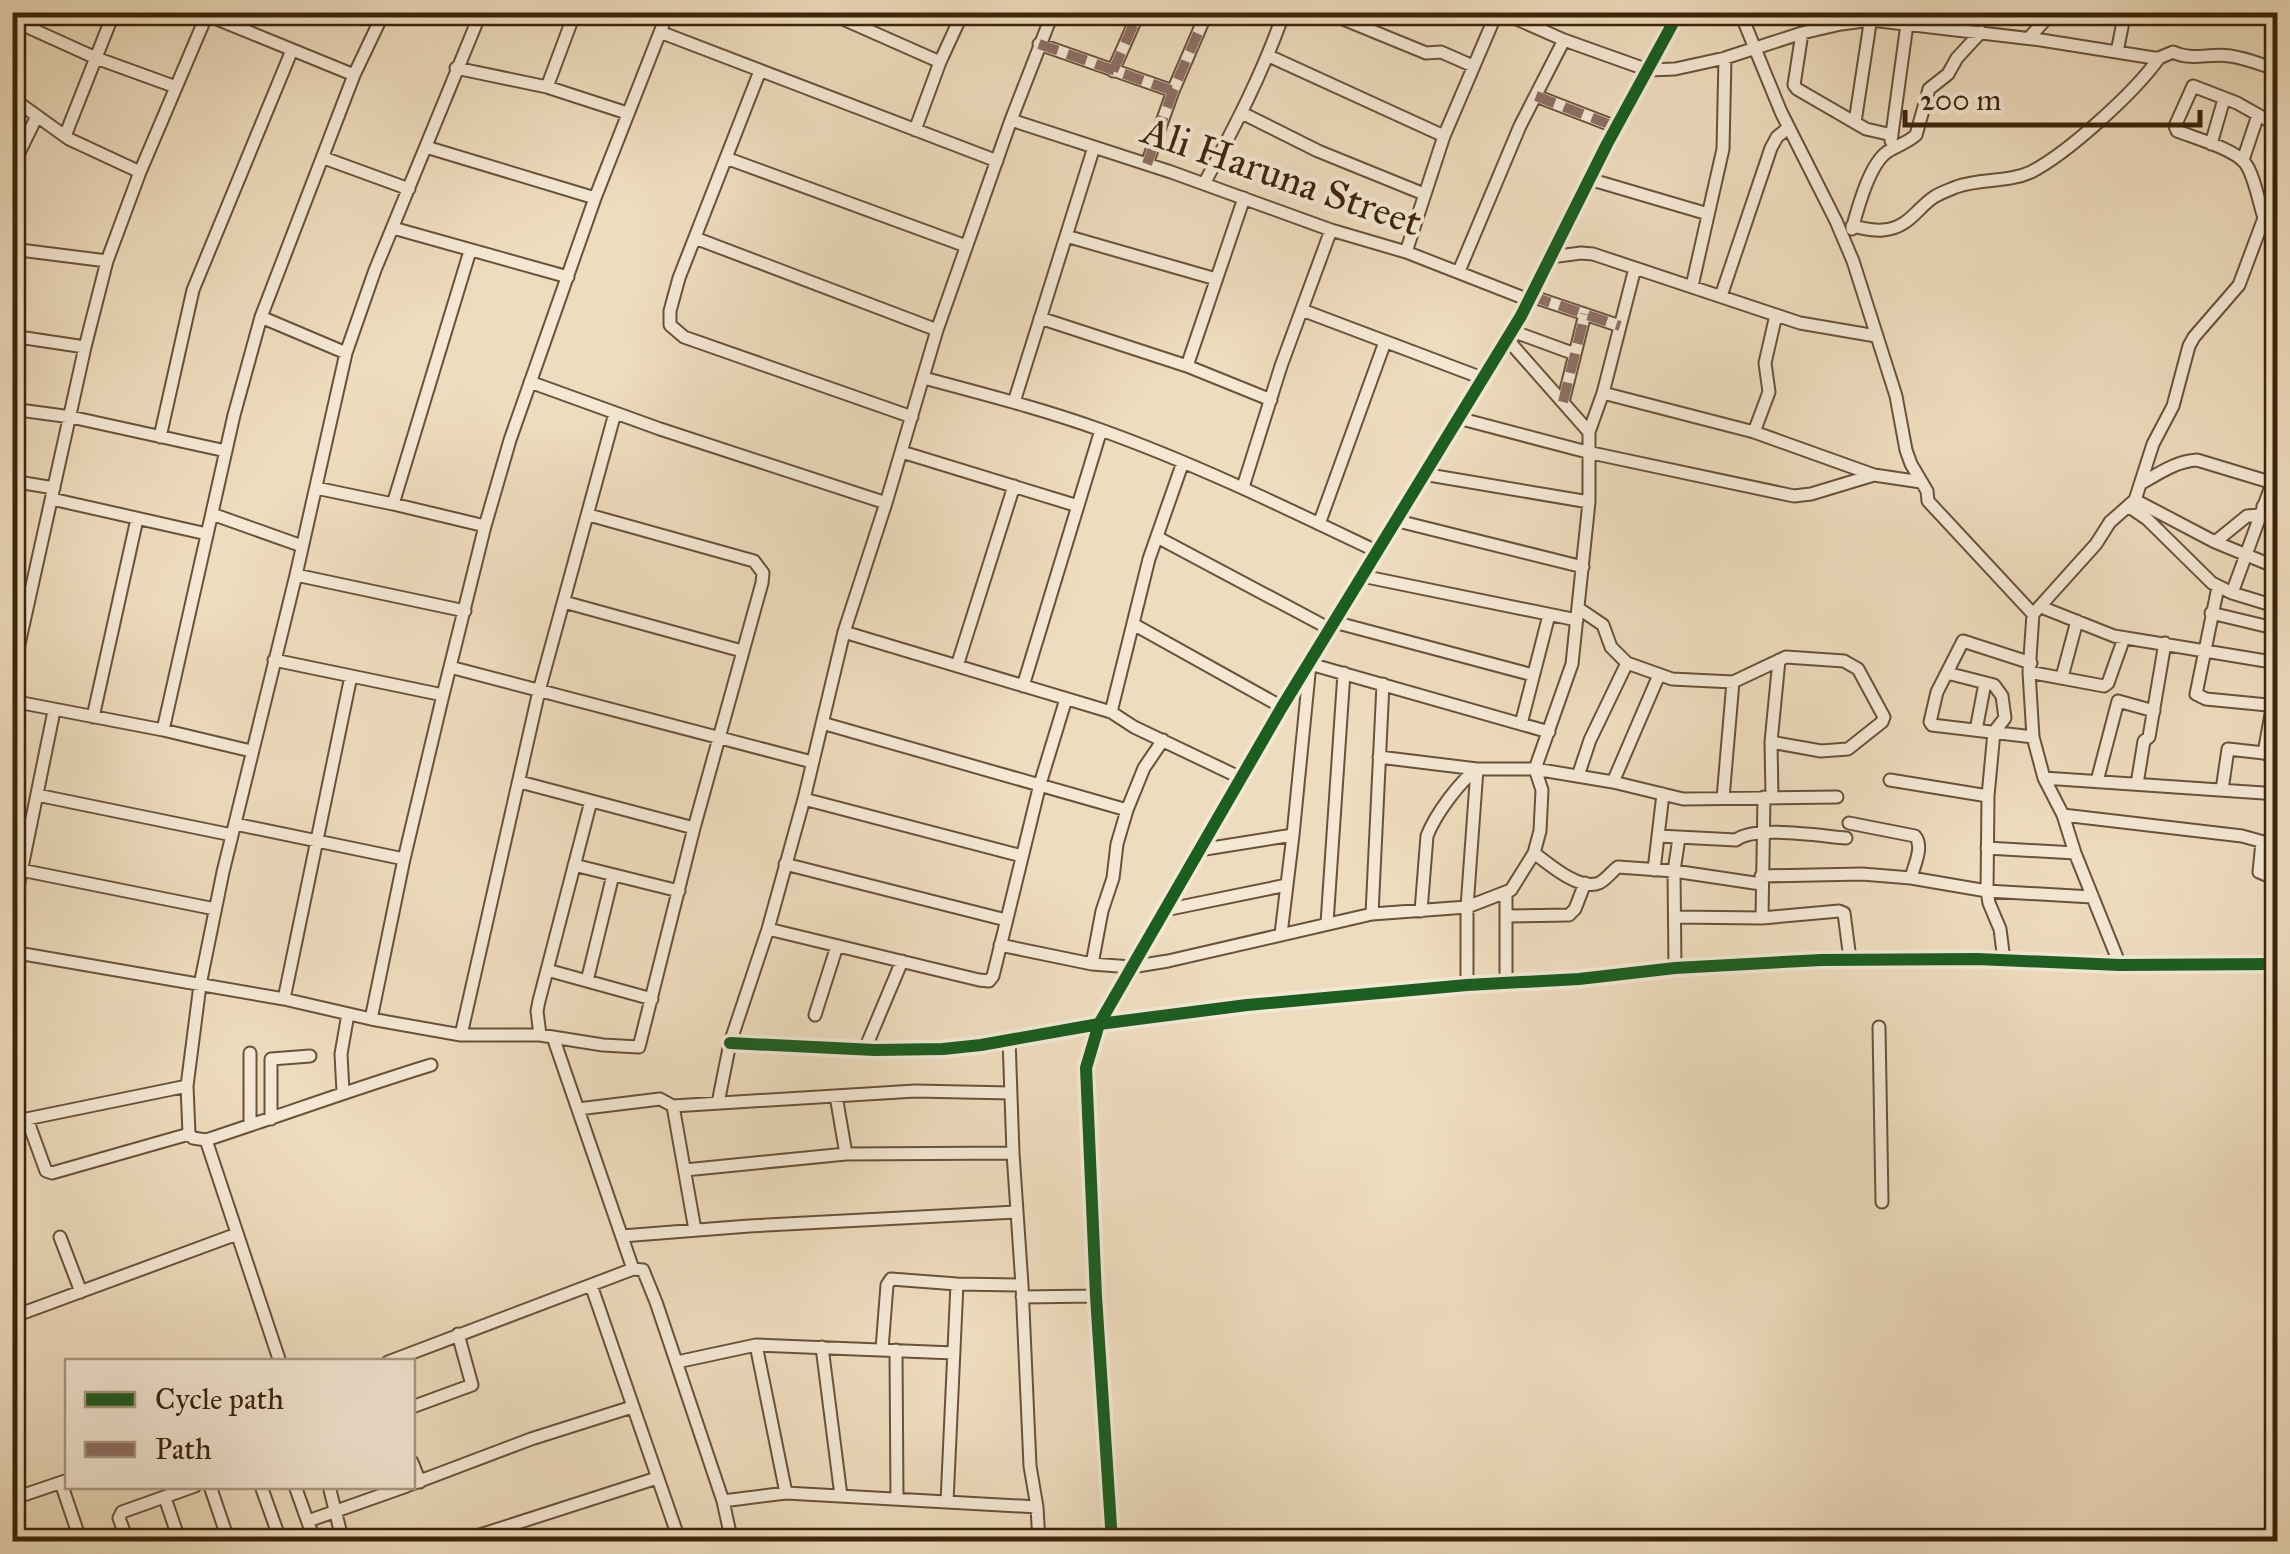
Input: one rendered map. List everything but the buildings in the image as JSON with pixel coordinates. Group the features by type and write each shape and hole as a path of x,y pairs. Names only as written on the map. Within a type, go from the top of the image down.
{"street":[{"path":"65,136 114,12"},
{"path":"163,730 226,451 261,317 354,75 384,12"},
{"path":"431,1065 206,1140 189,1134 187,1086 215,909 346,353 375,270 481,12"},
{"path":"547,87 575,12"},
{"path":"371,1019 404,859 485,526 530,382 627,113 668,12"},
{"path":"827,12 940,62"},
{"path":"915,130 963,12"},
{"path":"718,1103 730,1043 768,929 804,799 844,632 966,246 1053,12"},
{"path":"1113,71 1139,12"},
{"path":"1146,164 1207,12"},
{"path":"1204,184 1269,56 1284,12"},
{"path":"1326,12 1426,53 1441,52 1474,66"},
{"path":"1406,252 1444,136 1499,12 1648,70 1675,69 1725,58 1802,33 1876,16 1906,24 2159,58 2228,56 2278,70"},
{"path":"1740,12 1788,128 1848,249 1896,396 1906,450 1926,491 2037,611 2124,638 2278,663"},
{"path":"2029,38 2052,12"},
{"path":"2117,52 2124,12"},
{"path":"12,676 107,261 140,172 208,14 354,75"},
{"path":"1112,1542 1086,1068 1098,1024 1282,706 1509,335 1674,14"},
{"path":"1855,122 1876,16"},
{"path":"20,19 96,58 176,87"},
{"path":"1890,150 1906,24"},
{"path":"660,32 997,161"},
{"path":"1848,249 1852,226 1878,160 1916,135 1929,89 1948,74 1982,32"},
{"path":"1802,33 1794,85 1866,129 1892,135"},
{"path":"1459,271 1520,126 1564,40"},
{"path":"1039,44 1173,91"},
{"path":"160,437 193,290 292,50"},
{"path":"1269,56 1444,136"},
{"path":"1692,286 1723,149 1725,58"},
{"path":"1852,226 1881,231 1914,217 1933,198 1957,186 1999,182 2030,172 2073,142 2138,84 2159,58"},
{"path":"456,68 547,87 627,113"},
{"path":"760,70 680,278 669,322 684,337 912,416"},
{"path":"2264,218 2243,160 2178,131 2175,126 2193,86 2278,126"},
{"path":"1536,96 1616,126"},
{"path":"12,98 65,136 140,172"},
{"path":"2210,144 2224,98"},
{"path":"1242,113 1318,151 1424,194"},
{"path":"2243,160 2258,114"},
{"path":"13,166 37,116"},
{"name":"Ali Haruna Street","path":"1011,120 1620,326"},
{"path":"1721,296 1771,148 1788,128"},
{"path":"426,147 596,198"},
{"path":"1014,402 1094,147"},
{"path":"324,158 409,189"},
{"path":"726,158 966,246"},
{"path":"1589,179 1708,214"},
{"path":"1187,366 1244,198"},
{"path":"2120,965 2044,778 2033,737 2030,668 2037,611 2096,544 2110,522 2131,503 2153,444 2173,406 2189,346 2239,285 2264,218 2278,202"},
{"path":"393,228 568,277"},
{"path":"1244,487 1331,230"},
{"path":"1066,236 1216,279"},
{"path":"695,238 938,330"},
{"path":"12,249 107,261"},
{"path":"393,504 470,251"},
{"path":"1550,257 1581,252 1813,326 1876,336"},
{"path":"1000,945 1092,964 1151,965 1372,914 1467,906 1506,893 1515,885 1534,853 1542,813 1541,781 1535,769 1572,664 1589,502 1589,432 1604,393 1634,268"},
{"path":"1302,310 1482,378"},
{"path":"1562,402 1586,314"},
{"path":"1754,432 1768,392 1766,363 1776,315"},
{"path":"261,317 346,353"},
{"path":"1040,318 1187,366 1271,400"},
{"path":"1509,335 1575,354"},
{"path":"1509,335 1589,432"},
{"path":"12,336 85,347"},
{"path":"1319,524 1385,342"},
{"path":"924,378 1101,430 1244,487 1376,551"},
{"path":"530,382 886,503"},
{"path":"1604,393 1754,432 1926,491"},
{"path":"12,409 71,417 226,451"},
{"path":"461,1035 540,690 615,413"},
{"path":"1458,418 1587,452 1794,496 1874,475"},
{"path":"1024,686 1101,430"},
{"path":"902,452 1078,506"},
{"path":"2232,592 2278,470 2278,452"},
{"path":"2140,484 2174,465 2197,460 2273,482"},
{"path":"1111,712 1149,559 1183,462"},
{"path":"1422,474 1589,502"},
{"path":"12,481 207,534"},
{"path":"957,666 1014,486"},
{"path":"316,488 485,526"},
{"path":"2131,503 2278,568"},
{"path":"2131,503 2218,587 2278,607"},
{"path":"2215,542 2247,516 2261,510 2278,512"},
{"path":"212,514 302,546"},
{"path":"12,952 284,999 461,1035 547,1036 639,1047 762,573 754,561 589,515"},
{"path":"93,717 137,518"},
{"path":"1394,520 1583,567"},
{"path":"1158,538 1332,626 1533,675"},
{"path":"296,575 465,611"},
{"path":"1362,576 1549,614 1578,614 1598,620 1611,648 1627,663 1672,679 1733,682 1794,656 1851,664 1884,719 1848,750 1772,742"},
{"path":"2218,587 2196,694 2200,698 2275,706"},
{"path":"564,602 742,650"},
{"path":"2212,613 2278,629"},
{"path":"1521,724 1549,614"},
{"path":"2062,677 2077,621"},
{"path":"1132,624 1282,706"},
{"path":"844,632 1111,712 1134,727 1242,778"},
{"path":"2033,737 1932,725 1936,697 1963,641 2030,668 2106,686 2124,638"},
{"path":"2137,784 2165,644"},
{"path":"274,660 443,695"},
{"path":"1762,918 1762,833 1779,660"},
{"path":"1578,776 1627,663"},
{"path":"1310,664 1549,732"},
{"path":"1281,934 1310,664"},
{"path":"450,668 812,762"},
{"path":"1326,923 1344,673"},
{"path":"1946,673 1994,684 2004,703 2006,718 1994,732 1988,796 1987,891 2000,929 2004,960"},
{"path":"1613,782 1660,674"},
{"path":"2264,753 2278,675"},
{"path":"284,999 351,676"},
{"path":"1723,798 1733,682"},
{"path":"1976,730 1985,683"},
{"path":"1372,914 1382,684"},
{"path":"768,929 988,980 993,976 1040,784 1066,699"},
{"path":"12,701 163,730 251,752"},
{"path":"2097,781 2118,702 2154,711"},
{"path":"12,916 54,711"},
{"path":"822,724 1127,810"},
{"path":"1092,964 1127,810 1144,768 1163,740"},
{"path":"2222,790 2228,749 2278,758"},
{"path":"1379,757 1477,770 1535,769 1683,798 1836,797"},
{"path":"1467,984 1467,906 1477,770"},
{"path":"1421,911 1427,836 1446,805 1477,770"},
{"path":"2044,778 2278,794"},
{"path":"1890,780 1988,796"},
{"path":"520,782 694,828"},
{"path":"1654,870 1664,794"},
{"path":"37,795 233,830 318,840 404,859"},
{"path":"804,799 1022,856"},
{"path":"591,801 537,1011 578,1109 633,1268"},
{"path":"2062,815 2222,833 2278,846"},
{"path":"1849,823 1919,838 1911,878"},
{"path":"1659,836 1737,840 1740,836 1762,833 1846,838"},
{"path":"1200,850 1293,835"},
{"path":"1676,968 1674,872 1678,838"},
{"path":"2262,842 2258,872 2278,880"},
{"path":"1988,848 2075,854"},
{"path":"1534,853 1569,878 1585,882 1602,882 1618,867 1761,880 1858,874 1987,891 2092,897"},
{"path":"785,864 1006,920"},
{"path":"574,865 679,891"},
{"path":"21,870 215,909"},
{"path":"587,981 613,875"},
{"path":"1506,916 1570,915 1585,882"},
{"path":"1164,910 1287,886"},
{"path":"1506,893 1506,983"},
{"path":"1675,917 1762,918 1841,912 1850,958"},
{"path":"816,1015 838,946"},
{"path":"730,1043 943,1049 1246,1005 1467,984 1850,958 2120,965 2278,964"},
{"path":"865,1049 902,962"},
{"path":"547,970 652,999"},
{"path":"343,1092 340,1054 348,1014"},
{"path":"1879,1027 1882,1202"},
{"path":"1010,1038 1030,1466 1038,1507 1039,1542"},
{"path":"250,1053 250,1126"},
{"path":"270,1119 271,1059 310,1056"},
{"path":"12,1122 187,1086"},
{"path":"578,1109 660,1099 674,1106 915,1091 1010,1093"},
{"path":"836,1096 846,1154"},
{"path":"674,1106 695,1230"},
{"path":"27,1119 46,1171 52,1174 189,1134"},
{"path":"206,1140 279,1359"},
{"path":"686,1170 846,1154 1013,1152"},
{"path":"622,1236 1016,1212"},
{"path":"12,1317 237,1234"},
{"path":"60,1236 81,1292"},
{"path":"396,1359 639,1268 645,1273 676,1362 732,1542"},
{"path":"882,1350 891,1279 1096,1296"},
{"path":"591,1284 680,1542"},
{"path":"947,1502 957,1284"},
{"path":"415,1406 472,1385 458,1334"},
{"path":"676,1362 756,1344 954,1353"},
{"path":"756,1344 786,1493"},
{"path":"822,1347 842,1496"},
{"path":"896,1350 897,1499"},
{"path":"415,1483 531,1439 632,1407"},
{"path":"458,1542 657,1478"},
{"path":"12,1499 64,1482"},
{"path":"66,1489 81,1542"},
{"path":"128,1542 119,1518 122,1512 186,1489"},
{"path":"211,1489 229,1542"},
{"path":"262,1489 281,1542"},
{"path":"296,1489 315,1542"},
{"path":"329,1489 340,1540"},
{"path":"308,1522 399,1489"},
{"path":"722,1501 786,1493 1038,1507"},
{"path":"164,1498 180,1542"}],"marked path":[{"path":"1113,71 1139,12"},
{"path":"1147,164 1207,12"},
{"path":"1039,44 1173,91"},
{"path":"1536,96 1616,127"},
{"path":"1531,296 1620,326"},
{"path":"1563,402 1585,314"}],"cycle path":[{"path":"1112,1542 1086,1068 1099,1024 1282,707 1521,316 1607,144 1679,12"},
{"path":"730,1043 943,1049 1247,1005 1675,968 1821,960 2278,964"}]}
